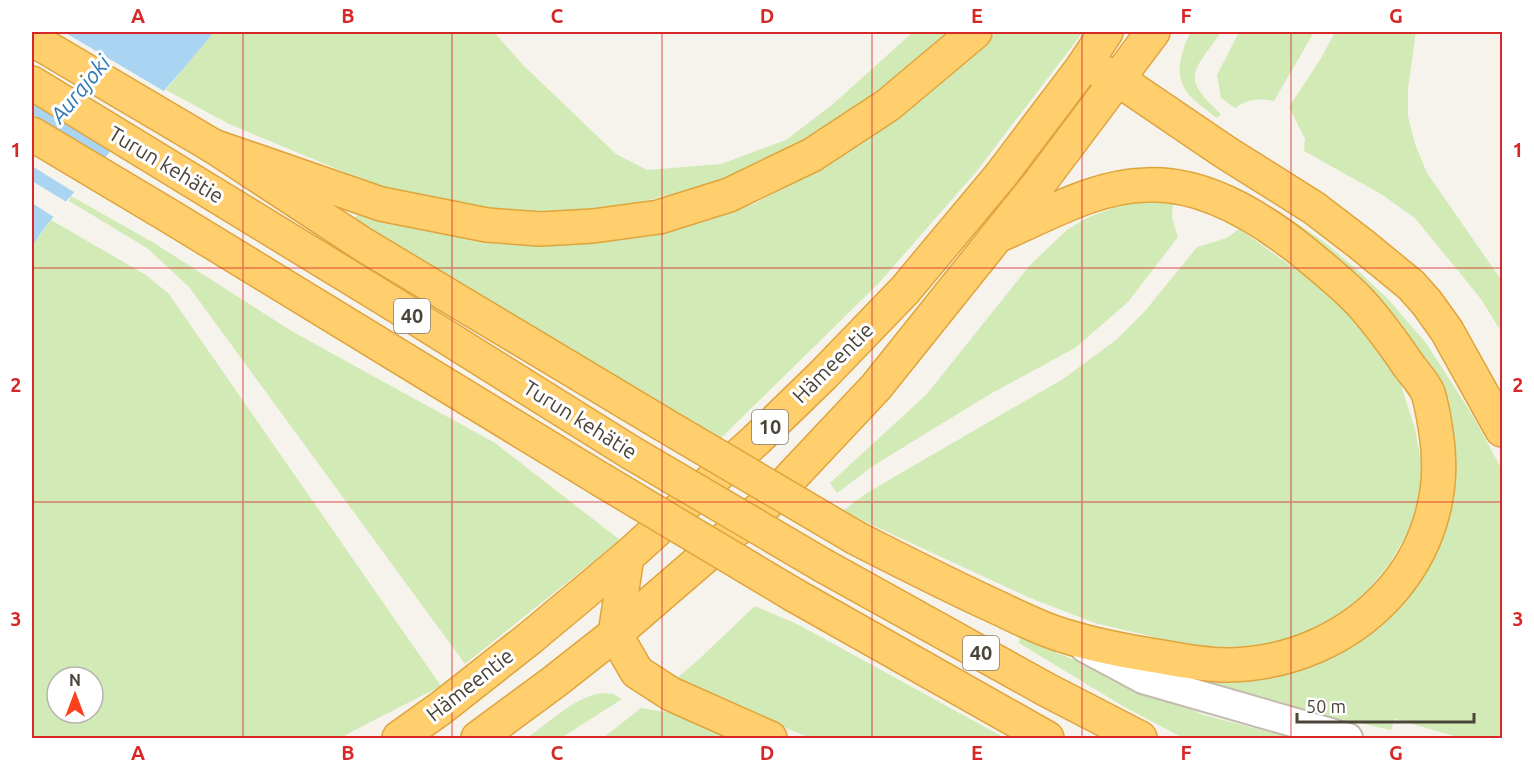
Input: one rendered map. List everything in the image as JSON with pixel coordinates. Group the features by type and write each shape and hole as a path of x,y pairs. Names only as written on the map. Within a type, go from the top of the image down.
{"highway":[{"path":"213,146 381,204 487,225 540,229 659,217 729,195 812,155 888,105 975,32"},
{"name":"Hämeentie","path":"399,738 530,638 627,557 756,440 823,375 905,290 1001,175 1082,68 1106,32"},
{"name":"Hämeentie","path":"478,738 615,633 768,502 876,387 998,236 1119,80 1153,32"},
{"path":"32,39 213,146 302,206 393,262 856,538 944,583 1064,636 1134,653 1225,665 1257,663 1295,654 1351,628 1393,589 1415,560 1436,507 1440,481 1440,455 1427,392 1399,351 1360,302 1321,266 1281,234 1228,203 1196,191 1170,186 1147,184 1094,194 998,236"},
{"path":"1082,68 1102,72 1119,80 1314,208 1411,285 1447,331 1503,430"},
{"name":"Turun kehätie","path":"32,83 630,452 824,566 1047,690 1140,738"},
{"name":"Turun kehätie","path":"32,134 600,480 794,595 1047,738"},
{"path":"627,557 615,633 637,672 671,694 770,738"}],"lane":[{"path":"1064,636 1143,679 1348,738"}],"green space":[{"path":"214,32 494,32 523,65 616,154 647,170 721,164 786,140 833,104 913,32 955,32 853,116 730,180 649,200 591,211 525,213 470,207 378,186 229,124 166,90"},
{"path":"997,32 1083,32 976,172 878,284 721,438 353,222 360,209 497,244 569,242 643,235 704,222 754,204 814,173 876,131 965,63"},
{"path":"1191,32 1221,32 1203,57 1195,74 1200,91 1221,114 1217,118 1188,94 1181,78 1181,58"},
{"path":"1239,32 1314,32 1274,101 1254,100 1235,108 1221,98 1217,75"},
{"path":"1335,32 1416,32 1408,88 1408,116 1415,144 1427,173 1502,281 1502,333 1481,299 1415,218 1381,194 1304,151 1305,139 1289,107 1320,60"},
{"path":"71,196 154,243 293,332 495,443 620,540 465,664 189,287 147,248 69,201"},
{"path":"1147,200 1173,201 1172,218 1178,237 1128,302 1075,348 992,393 873,466 837,493 830,483 926,395 1030,265 1068,229 1091,216 1122,205"},
{"path":"1279,211 1324,242 1354,267 1388,299 1426,343 1473,416 1502,470 1502,738 1461,738 1395,719 1391,730 1182,684 1184,671 1385,615 1450,438 1274,219"},
{"path":"51,220 146,275 169,294 441,686 341,738 32,738 32,247"},
{"path":"1239,229 1339,300 1398,376 1415,429 1423,472 1415,520 1389,564 1359,601 1321,627 1282,643 1237,647 1192,646 1095,623 1030,598 842,511 870,491 1063,379 1116,340 1145,311 1197,247 1227,238"},
{"path":"755,606 799,625 1005,738 810,738 673,681"},
{"path":"1020,637 1204,715 1292,738 1183,738 1121,705 1019,643"},
{"path":"602,693 613,694 622,699 561,738 527,738 582,699"},
{"path":"641,708 677,714 726,738 603,738"}],"water":[{"name":"Aurajoki","path":"37,32 214,32 65,202 32,247 32,39"}],"pier":[{"path":"34,32 64,32 167,93 114,152 32,103 32,34"},
{"path":"32,114 108,160 77,194 32,166"},
{"path":"32,181 70,204 57,219 32,203"}]}
